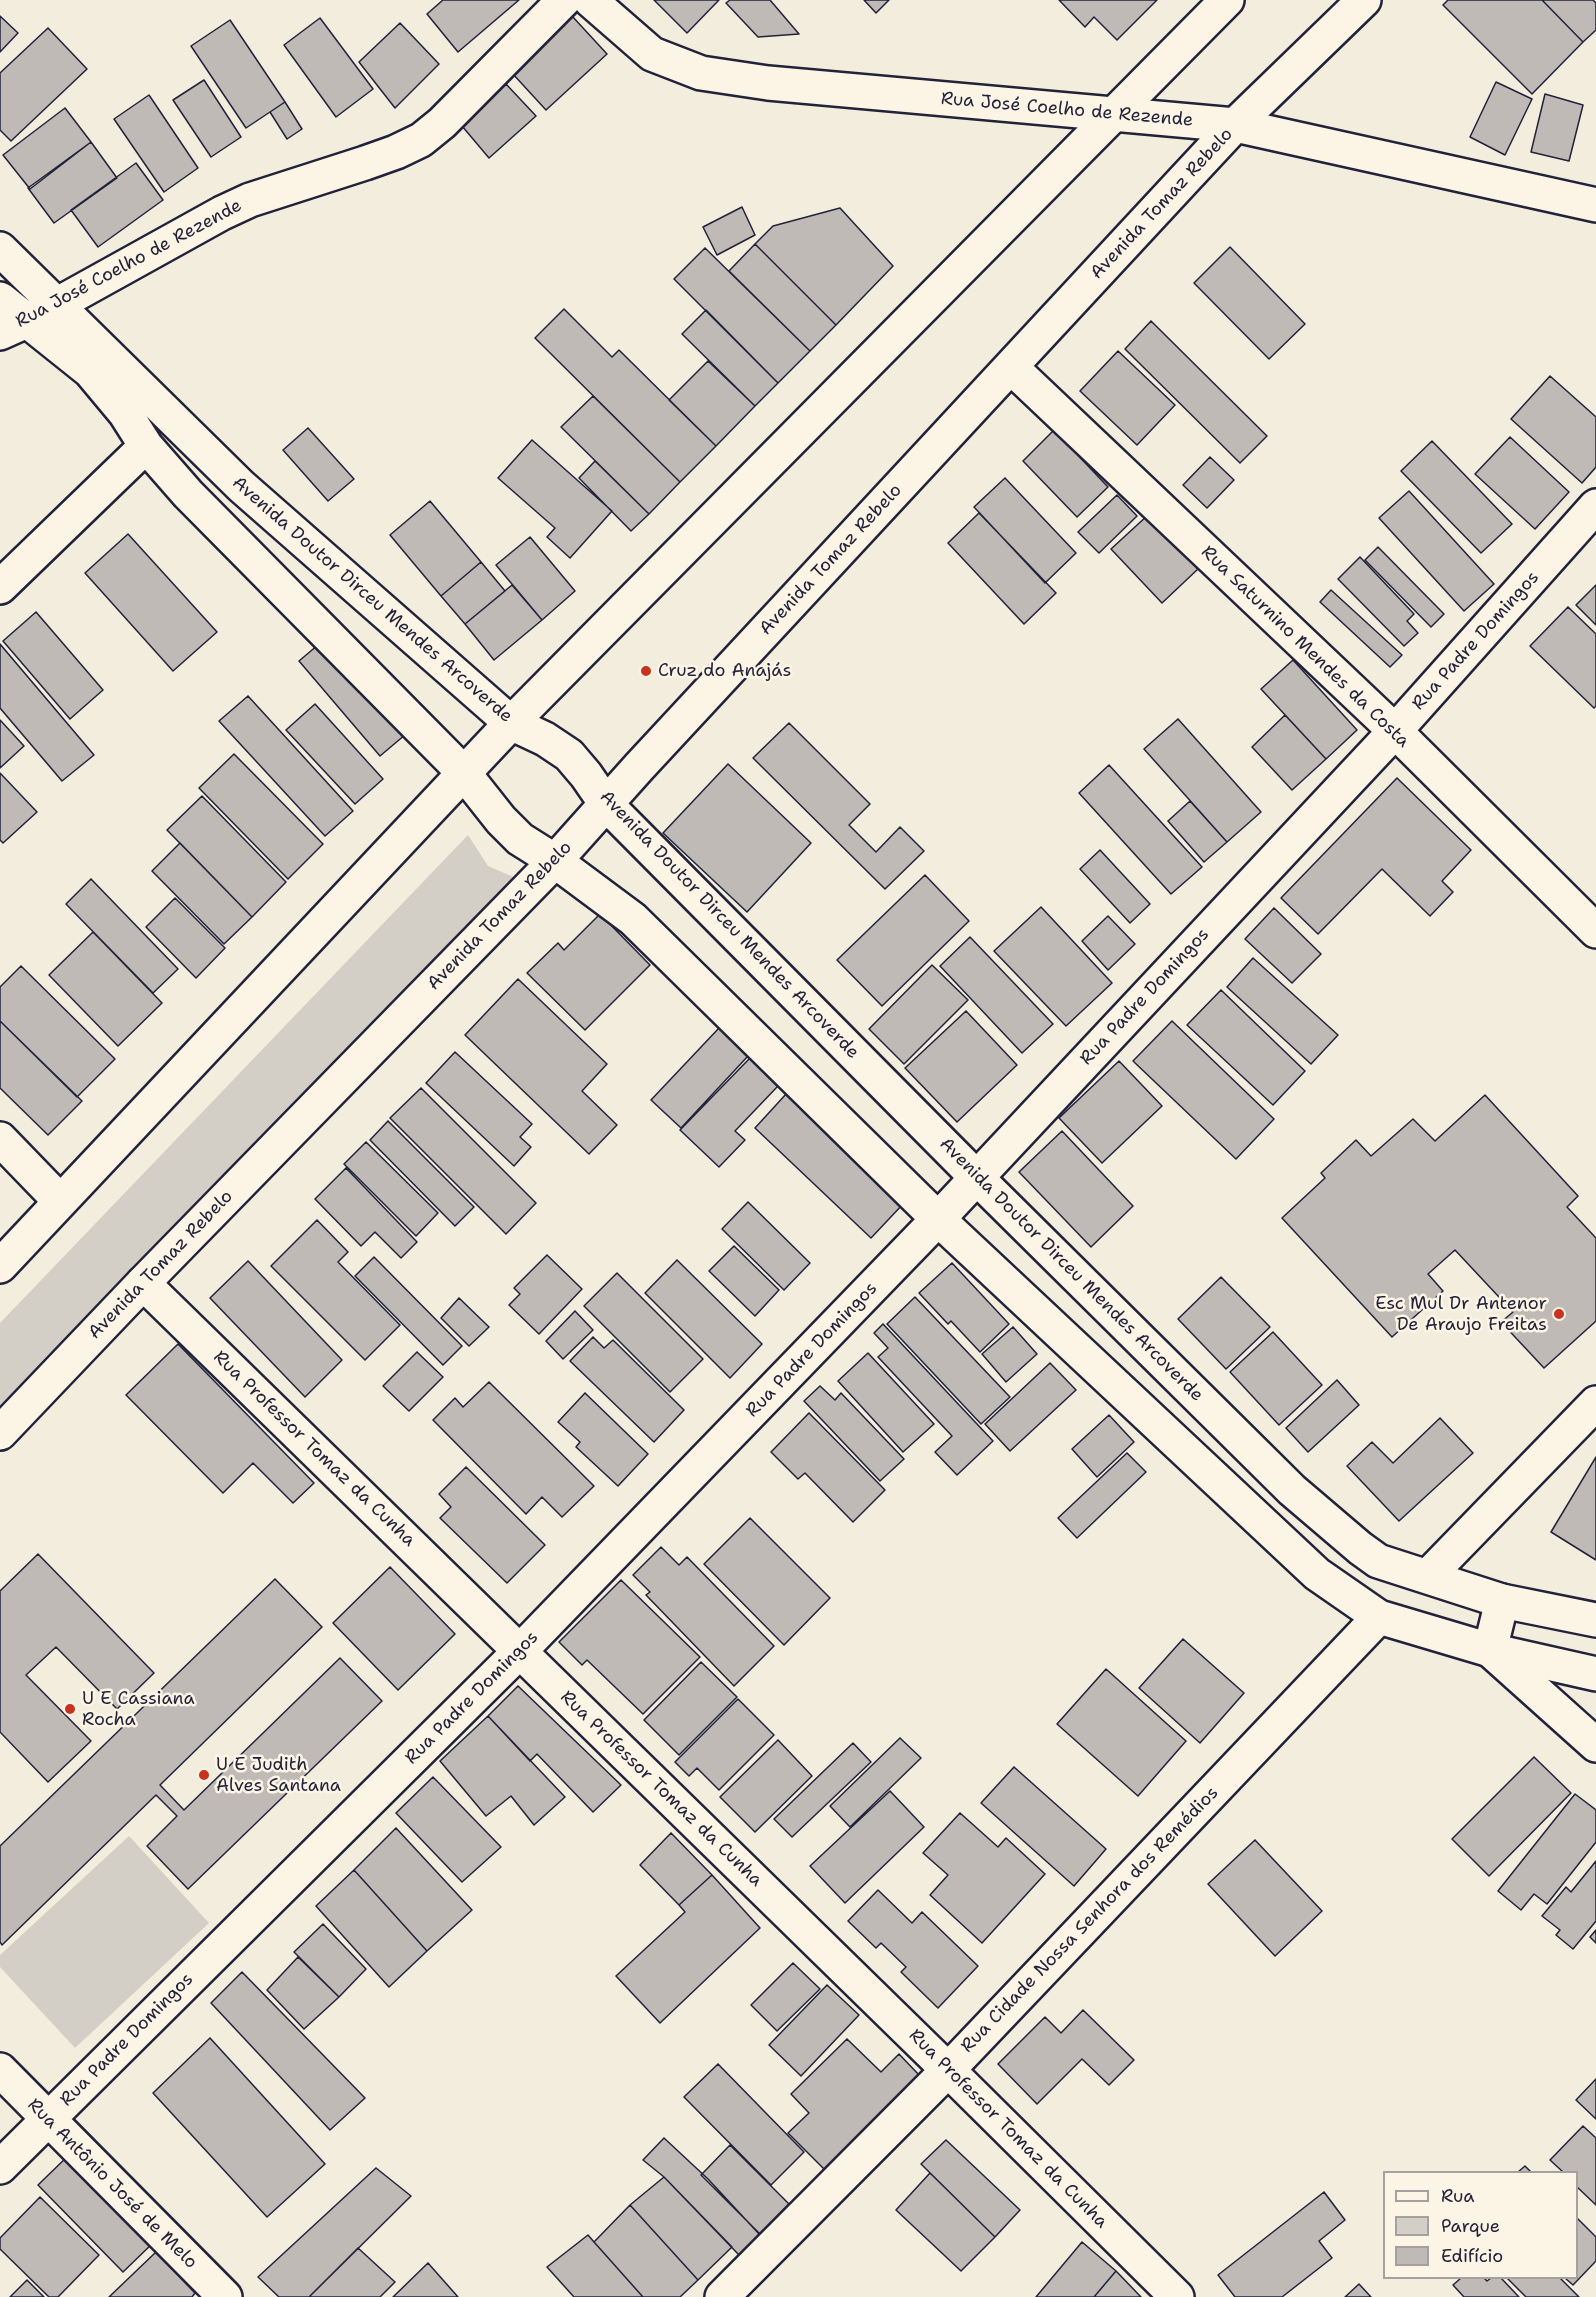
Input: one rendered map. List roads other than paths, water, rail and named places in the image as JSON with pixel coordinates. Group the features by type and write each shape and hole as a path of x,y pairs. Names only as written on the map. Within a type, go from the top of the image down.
{"street":[{"name":"Rua José Coelho de Rezende","path":"14,326 250,200 396,152 421,140 442,123 564,0"},
{"name":"Rua José Coelho de Rezende","path":"590,0 652,54 701,73 768,83 1235,125 1596,205"},
{"path":"0,1266 463,772 1227,0"},
{"name":"Avenida Tomaz Rebelo","path":"0,1433 143,1283 555,861 1235,125 1364,0"},
{"name":"Avenida Doutor Dirceu Mendes Arcoverde","path":"0,249 240,486 511,723 545,739 569,755 606,804 976,1177 1292,1490 1378,1561 1502,1601 1596,1620"},
{"path":"0,298 14,326 90,371 126,413 146,446 188,494 463,772 501,820 520,838 633,919 938,1219 1317,1574 1380,1617 1490,1650 1596,1674"},
{"name":"Rua Saturnino Mendes da Costa","path":"1011,367 1395,731 1596,931"},
{"path":"0,587 146,446"},
{"name":"Rua Padre Domingos","path":"0,2167 520,1651 938,1219 1395,731 1596,506"},
{"path":"0,1139 60,1201"},
{"name":"Rua Professor Tomaz da Cunha","path":"143,1283 1177,2297"},
{"path":"1428,1576 1596,1403"},
{"path":"1264,1525 1292,1490"},
{"path":"1490,1650 1502,1601"},
{"name":"Rua Cidade Nossa Senhora dos Remédios","path":"722,2297 948,2070 1380,1617"},
{"path":"1490,1650 1596,1745"},
{"name":"Rua Antônio José de Melo","path":"0,2070 225,2297"}],"place":[{"name":"Cruz do Anajás","path":"646,671"},
{"name":"Esc Mul Dr Antenor De Araujo Freitas","path":"1559,1314"},
{"name":"U E Cassiana Rocha","path":"70,1709"},
{"name":"U E Judith Alves Santana","path":"204,1775"}]}
